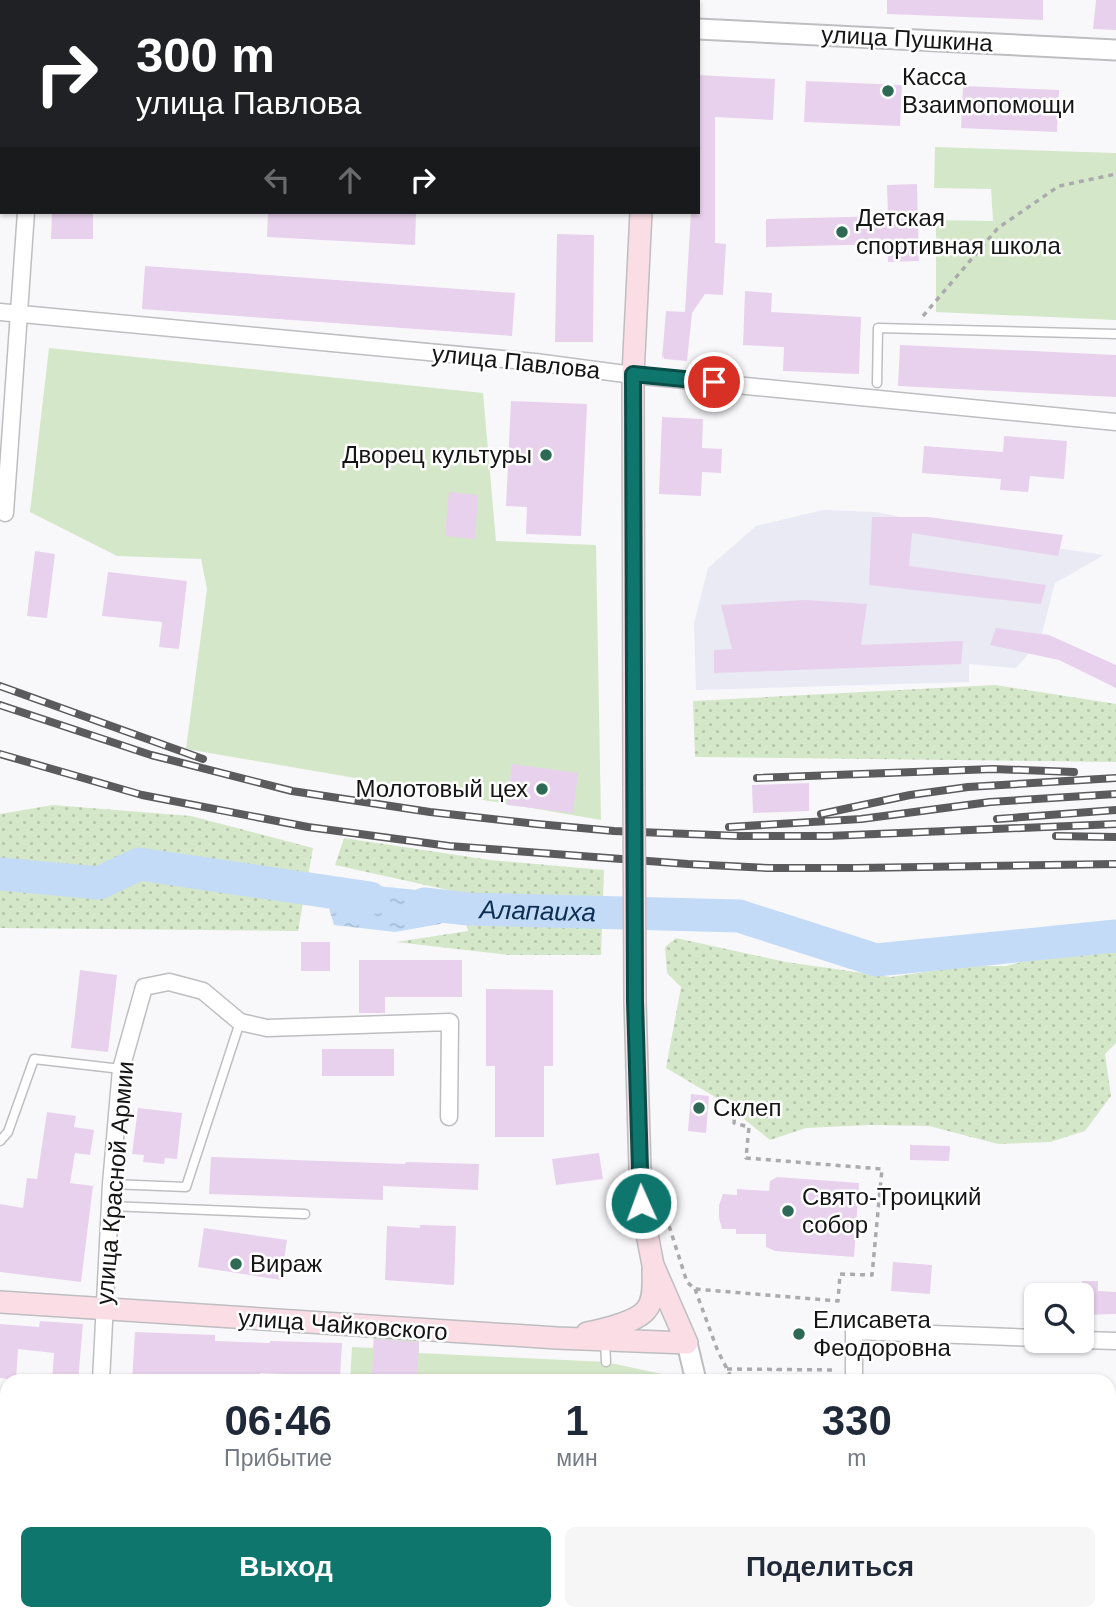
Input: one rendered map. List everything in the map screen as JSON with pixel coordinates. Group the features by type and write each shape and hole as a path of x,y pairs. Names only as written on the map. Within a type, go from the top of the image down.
{"main road":[{"path":"556,1338 608,1329 631,1320 646,1311 653,1295 653,1265 641,1203 635,1001 633,374 641,214"},
{"path":"653,1265 687,1343"},
{"name":"улица Чайковского","path":"0,1302 556,1338 687,1343"}],"street":[{"name":"улица Пушкина","path":"700,29 1116,50"},
{"path":"5,513 26,214"},
{"name":"улица Павлова","path":"0,312 535,362 1116,422"},
{"name":"улица Красной Армии","path":"101,1374 111,1184 121,1069 144,987 169,982 203,991 240,1022"},
{"path":"240,1022 267,1028 450,1021 449,1117"},
{"path":"854,1374 854,1331 1024,1338"},
{"path":"1094,1340 1116,1341"},
{"path":"687,1343 694,1374"}],"lane":[{"path":"877,383 878,328 1116,334"},
{"path":"111,1184 186,1187 240,1022"},
{"path":"0,1141 8,1132 34,1059 121,1069"},
{"path":"110,1206 305,1214"},
{"path":"605,1340 606,1362"}],"path":[{"path":"919,320 998,228 1059,186 1116,174"},
{"path":"695,1289 838,1301 840,1274 872,1275 883,1169 746,1158 749,1127 734,1123 736,1101"},
{"path":"662,1204 687,1282 695,1289 717,1349 730,1374"},
{"path":"727,1369 834,1370 847,1374"},
{"path":"778,1369 778,1374"}],"shaded area":[{"path":"823,510 877,512 1011,541 1104,555 1055,583 1040,641 1016,668 969,664 969,682 696,690 694,623 708,568 756,526"}],"green space":[{"path":"935,147 1116,153 1116,320 936,312 936,220 993,221 991,189 934,188"},
{"path":"49,348 483,393 496,541 596,545 601,820 186,749 207,589 201,559 117,556 30,512"},
{"path":"995,685 1116,704 1116,762 695,757 693,701"},
{"path":"53,805 191,816 313,848 298,931 0,928 0,814"},
{"path":"344,838 490,860 604,870 601,955 509,955 396,942 468,931 457,892 335,865"},
{"path":"676,938 786,962 891,977 964,966 1006,966 1048,955 1116,945 1116,1043 1105,1054 1111,1096 1085,1131 1050,1142 998,1144 929,1126 870,1125 806,1128 770,1140 722,1101 666,1068 681,987 667,973 665,947"},
{"path":"374,1335 419,1338 419,1353 606,1362 662,1374 350,1374 352,1347 373,1348"}],"water":[{"path":"337,882 417,890 468,909 440,924 395,932 334,925 324,891"}],"building":[{"path":"887,0 1043,0 1043,20 887,14"},
{"path":"1096,0 1116,0 1116,30 1093,29"},
{"path":"700,75 775,79 773,120 715,117 715,243 726,244 723,295 705,294 692,313 687,361 664,359 664,356 662,359 666,311 685,312 691,214 700,214"},
{"path":"806,81 902,85 900,126 804,122"},
{"path":"963,86 1059,90 1057,132 961,128"},
{"name":"Детская спортивная школа","path":"917,184 919,261 888,262 887,244 766,247 766,219 888,216 887,185"},
{"path":"52,214 93,214 93,239 51,239"},
{"path":"268,214 416,214 415,245 267,237"},
{"path":"557,234 594,235 593,342 555,342"},
{"path":"145,266 515,293 512,336 142,309"},
{"path":"745,291 772,293 771,312 861,317 859,374 783,371 784,347 743,345"},
{"path":"900,345 1116,355 1116,397 898,386"},
{"name":"Дворец культуры","path":"511,401 587,404 581,536 526,534 527,507 506,506"},
{"path":"662,417 703,419 702,448 722,449 721,473 702,472 701,496 659,494"},
{"path":"1004,436 1067,441 1064,479 1030,476 1028,492 1000,490 1001,479 922,473 924,446 1003,452"},
{"path":"449,492 478,495 475,539 445,536"},
{"path":"872,517 928,517 1063,535 1058,556 912,533 909,566 1046,585 1041,604 869,585"},
{"path":"35,551 55,554 47,618 27,616"},
{"path":"108,572 187,581 179,649 159,647 162,622 102,616"},
{"path":"805,600 867,604 861,645 963,641 961,664 714,673 714,650 732,649 721,605"},
{"path":"996,628 1049,635 1116,665 1116,688 1059,660 990,645"},
{"name":"Молотовый цех","path":"512,764 578,773 573,813 507,805"},
{"path":"809,783 809,811 753,813 752,785"},
{"path":"301,942 330,942 330,971 301,971"},
{"path":"359,960 462,960 462,997 385,997 385,1013 359,1013"},
{"path":"80,970 117,975 108,1052 71,1048"},
{"path":"486,989 553,990 553,1066 544,1066 544,1137 495,1137 495,1066 486,1066"},
{"path":"322,1049 394,1049 394,1076 322,1076"},
{"name":"Склеп","path":"691,1094 709,1096 706,1133 688,1131"},
{"path":"138,1108 182,1113 177,1159 165,1158 164,1164 143,1162 144,1155 132,1154"},
{"path":"47,1112 76,1116 74,1127 94,1130 90,1155 75,1153 70,1183 93,1186 81,1282 0,1272 0,1204 23,1208 27,1178 37,1179"},
{"path":"910,1145 950,1146 949,1161 910,1160"},
{"path":"599,1153 603,1179 556,1185 552,1159"},
{"path":"211,1157 479,1164 478,1190 383,1186 383,1200 209,1194"},
{"name":"Свято-Троицкий собор","path":"777,1177 859,1183 854,1257 775,1251 766,1247 766,1234 736,1234 736,1229 722,1229 719,1205 723,1194 737,1195 737,1189 769,1191 770,1181"},
{"path":"420,1225 456,1226 454,1285 385,1280 387,1226 420,1228"},
{"path":"204,1228 287,1240 281,1280 198,1267"},
{"path":"893,1262 932,1265 930,1294 891,1291"},
{"path":"1098,1281 1098,1291 1116,1292 1116,1314 1094,1315 1094,1283 1082,1283"},
{"path":"40,1321 83,1324 79,1374 52,1374 54,1353 18,1349 16,1374 0,1374 0,1324 39,1327"},
{"path":"135,1332 215,1335 215,1341 342,1343 340,1374 132,1374"},
{"path":"374,1339 419,1342 417,1374 372,1374"}],"waterway":[{"name":"Алапаиха","path":"0,874 99,883 139,864 370,898"},
{"name":"Алапаиха","path":"424,904 468,909 739,916 876,960 1116,936"}],"railway":[{"path":"0,686 203,759"},
{"path":"0,705 151,755 292,791 430,812 537,824 614,831 740,836 828,836 1116,824"},
{"path":"0,754 142,795 308,827 449,846 768,868 1116,864"},
{"path":"757,778 993,769 1074,772"},
{"path":"821,814 910,795 968,787 1116,778"},
{"path":"729,827 861,819 990,802 1116,794"},
{"path":"997,819 1116,810"},
{"path":"1056,836 1116,837"}],"place":[{"name":"Касса Взаимопомощи","path":"888,91"},
{"name":"Детская спортивная школа","path":"842,232"},
{"name":"Дворец культуры","path":"546,455"},
{"name":"Молотовый цех","path":"542,789"},
{"name":"Склеп","path":"699,1108"},
{"name":"Свято-Троицкий собор","path":"788,1211"},
{"name":"Вираж","path":"236,1264"},
{"name":"Елисавета Феодоровна","path":"799,1334"}],"route":[{"path":"641,1203 635,1001 633,374 714,382"}]}
